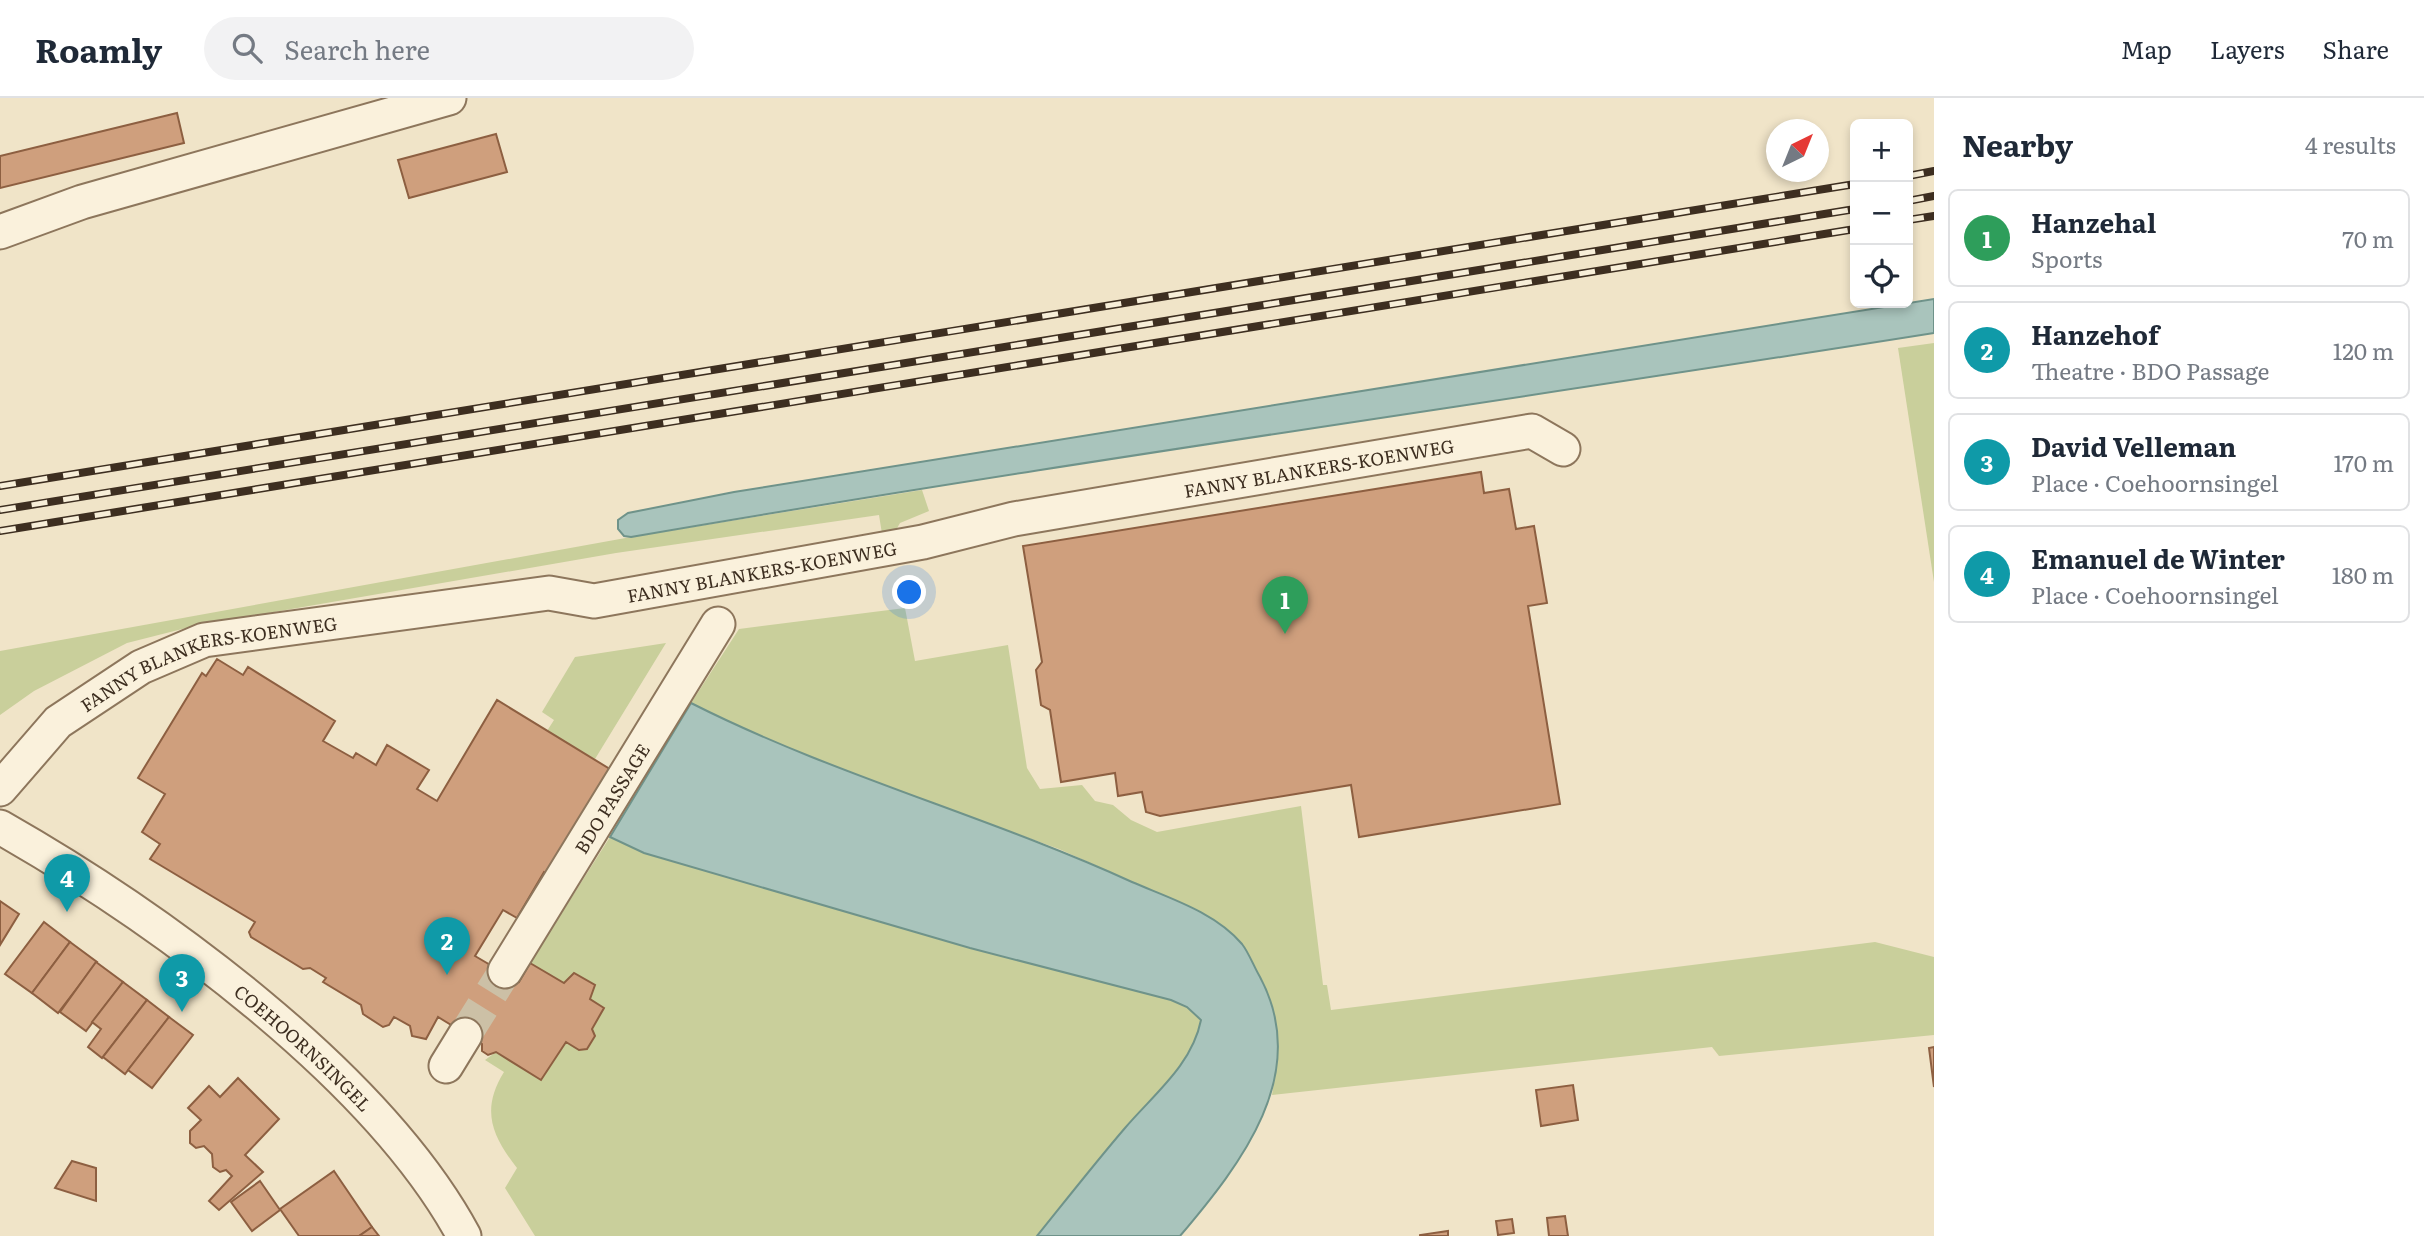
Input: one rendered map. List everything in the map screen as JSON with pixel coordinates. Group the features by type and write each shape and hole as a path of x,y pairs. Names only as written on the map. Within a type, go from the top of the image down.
{"street":[{"path":"0,232 82,202 449,98"},
{"name":"FANNY BLANKERS-KOENWEG","path":"0,789 58,722 141,667 204,639 549,593 594,601 923,542 1014,519 1532,431 1563,449"},
{"name":"BDO PASSAGE","path":"505,971 718,624"},
{"name":"COEHOORNSINGEL","path":"0,827 70,867 169,938 234,985 306,1048 400,1141 443,1198 464,1236"},
{"path":"446,1066 465,1035"}],"green space":[{"path":"1934,343 1934,582 1898,348"},
{"path":"922,490 929,511 900,523 892,537 883,540 879,515 616,553 194,626 127,643 34,691 0,715 0,651 631,537"},
{"path":"905,608 915,661 1008,645 1027,768 1040,789 1082,785 1095,801 1113,805 1131,820 1157,832 1301,806 1323,985 1327,985 1331,1010 1875,942 1934,957 1934,1035 1719,1056 1712,1047 1272,1095 1278,1056 1202,913 1059,849 876,783 743,730 691,703 739,629"},
{"path":"666,643 595,759 547,731 554,720 542,712 575,657"},
{"path":"610,837 644,853 1171,1000 1187,1007 1201,1020 1196,1036 1170,1078 1114,1141 1037,1236 535,1236 505,1188 517,1168 495,1133 491,1110 497,1085 504,1072 485,1060 496,1052 541,1080 566,1042 582,1050 588,1049 595,1036 592,1029 604,1008 590,999 595,985 574,973 564,983 530,963"}],"water":[{"path":"1934,299 1934,333 957,483 631,537 624,536 618,529 618,520 628,513 734,492 1878,308 1913,308 1913,302"},
{"path":"691,703 800,752 1078,858 1176,900 1219,923 1242,944 1260,977 1274,1013 1278,1048 1274,1083 1246,1148 1226,1179 1180,1236 1037,1236 1114,1141 1181,1065 1201,1020 1187,1007 1171,1000 970,948 644,853 610,837"}],"building":[{"path":"177,113 184,143 0,188 0,156"},
{"path":"496,134 507,172 409,198 398,160"},
{"path":"1481,472 1484,493 1509,489 1516,529 1534,526 1547,603 1528,606 1560,804 1359,837 1351,785 1160,816 1146,812 1142,792 1118,796 1115,773 1061,782 1050,710 1041,705 1036,670 1042,662 1023,546"},
{"path":"217,659 243,675 248,667 335,721 323,741 353,758 356,753 376,765 387,745 429,770 417,789 437,801 497,700 618,774 555,878 544,872 517,918 503,910 475,956 519,982 530,963 564,983 574,973 595,985 590,999 604,1008 592,1029 595,1036 587,1049 579,1050 566,1042 541,1080 496,1052 488,1055 482,1051 482,1044 438,1017 426,1039 412,1036 410,1026 394,1017 389,1025 383,1027 363,1014 361,1005 323,982 326,978 310,968 303,969 251,937 249,932 255,922 150,859 160,844 142,832 165,794 138,778 202,673 206,676"},
{"path":"0,901 19,914 0,945"},
{"path":"44,922 70,942 32,993 5,974"},
{"path":"70,942 97,962 58,1013 32,993"},
{"path":"96,962 123,982 86,1031 60,1012"},
{"path":"123,982 147,1000 102,1058 88,1047 101,1029 92,1022"},
{"path":"147,1000 169,1017 125,1074 103,1057"},
{"path":"169,1017 193,1035 152,1088 128,1070"},
{"path":"1934,1047 1934,1087 1929,1048"},
{"path":"238,1078 279,1119 245,1155 263,1172 219,1210 209,1201 232,1176 226,1170 220,1172 213,1167 212,1154 204,1146 196,1148 190,1143 190,1131 201,1120 188,1108 209,1086 220,1097"},
{"path":"1573,1085 1578,1120 1541,1126 1536,1090"},
{"path":"72,1161 96,1168 96,1201 55,1188"},
{"path":"334,1171 372,1227 359,1236 299,1236 280,1209"},
{"path":"260,1181 280,1210 252,1231 231,1202"},
{"path":"1565,1216 1568,1236 1549,1236 1547,1218"},
{"path":"1512,1219 1514,1233 1498,1235 1496,1221"},
{"path":"372,1227 379,1236 359,1236"},
{"path":"1448,1231 1448,1236 1420,1236 1420,1235"}],"tunnel":[{"path":"465,1035 505,971"}],"railway":[{"path":"1913,175 1934,171"},
{"path":"0,486 1850,185"},
{"path":"1913,200 1934,196"},
{"path":"0,510 1850,210"},
{"path":"1913,219 1934,216"},
{"path":"0,531 1850,230"}],"place":[{"name":"Hanzehal","path":"1285,634"},
{"name":"Emanuel de Winter","path":"67,912"},
{"name":"Hanzehof","path":"447,975"},
{"name":"David Velleman","path":"182,1012"}]}
